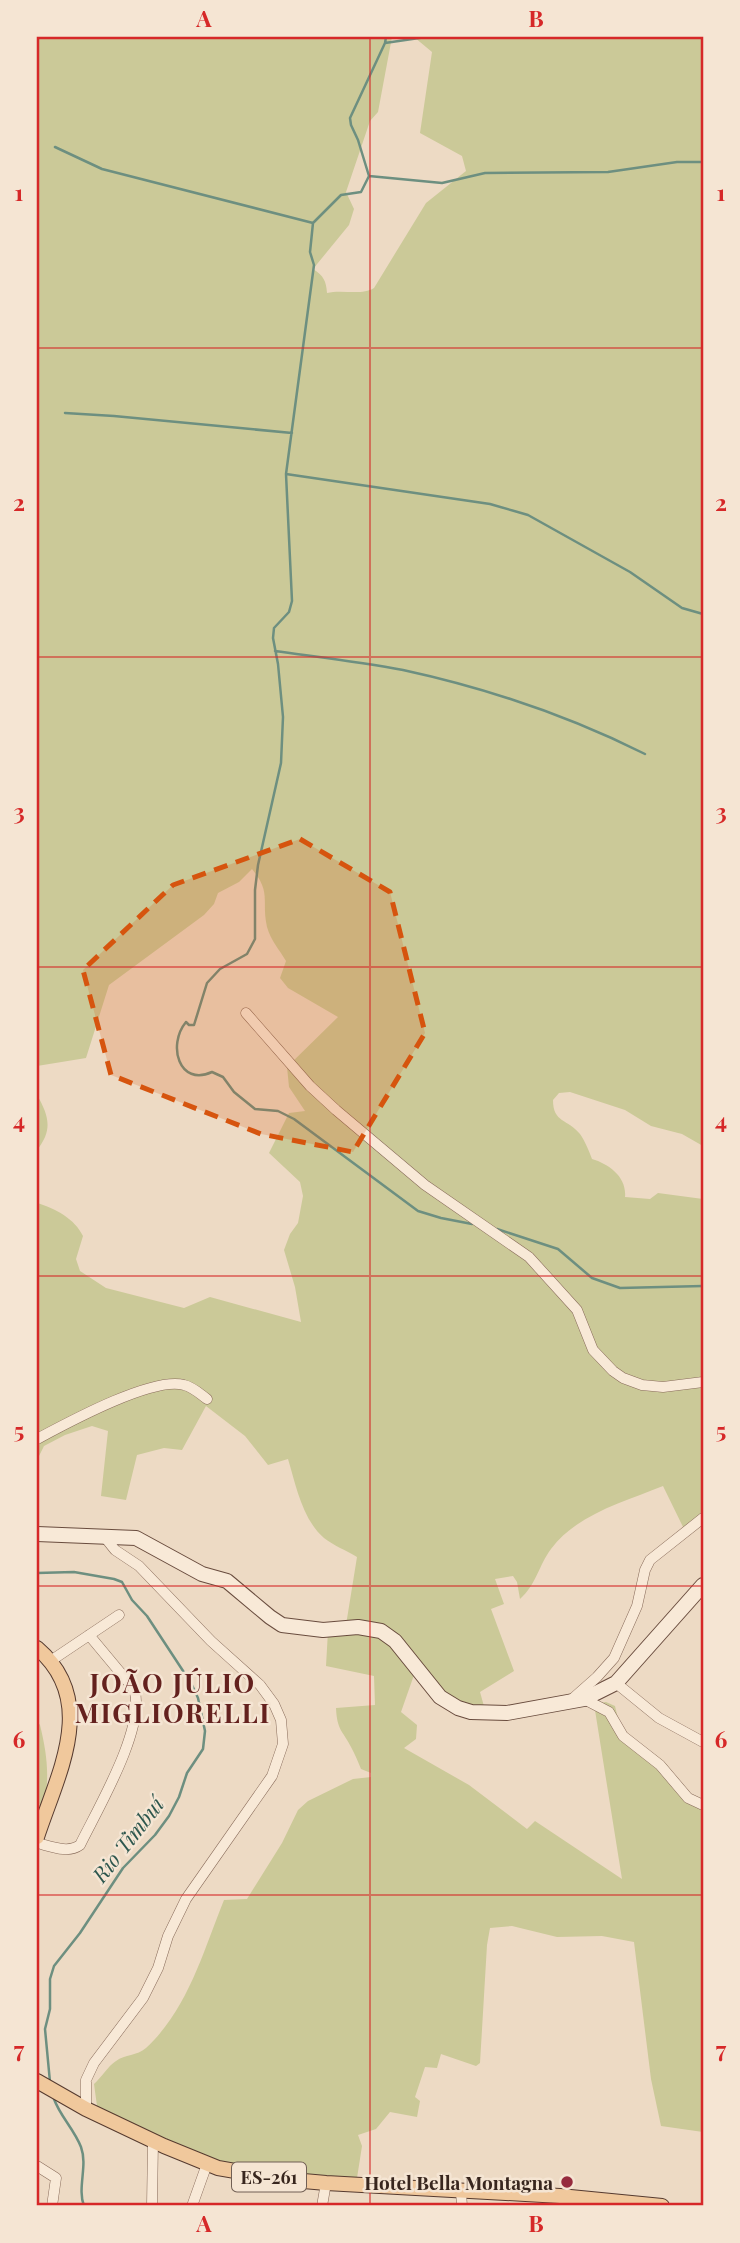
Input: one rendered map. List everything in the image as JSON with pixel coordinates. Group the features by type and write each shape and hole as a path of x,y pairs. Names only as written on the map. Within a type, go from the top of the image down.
{"main road":[{"path":"37,1648 52,1660 67,1692 71,1717 67,1746 37,1837"},
{"name":"ES-261","path":"41,2083 86,2109 207,2164 272,2178 462,2199 560,2196 662,2206"}],"street":[{"path":"246,1013 310,1086 335,1110 425,1185 529,1257 577,1310 593,1350 613,1371 622,1378 642,1385 663,1387 703,1382"},
{"path":"37,1438 152,1387 184,1385 207,1399"},
{"path":"568,1702 597,1677 614,1657 637,1606 650,1560 703,1518"},
{"path":"37,1534 136,1538 202,1574 227,1581 282,1625 323,1630 358,1627 381,1631 395,1641 440,1696 458,1707 480,1713 507,1713 584,1699 616,1683 703,1585"},
{"path":"86,2109 86,2080 93,2063 143,1998 158,1969 186,1899 272,1776 284,1744 281,1720 274,1704 260,1685 211,1641 139,1566 115,1550 103,1535"},
{"path":"52,1660 119,1615"},
{"path":"37,1843 68,1850 80,1845 106,1794 135,1720 134,1689 89,1635"},
{"path":"616,1683 659,1718 703,1742"},
{"path":"584,1699 609,1712 624,1736 660,1765 688,1798 703,1805"},
{"path":"152,2206 153,2141"},
{"path":"192,2206 207,2164"},
{"path":"37,2166 56,2178 52,2206"},
{"path":"322,2206 326,2183"}],"highlighted area":[{"path":"300,839 390,892 425,1033 353,1152 261,1134 111,1075 83,970 173,885"}],"shaded area":[{"path":"37,37 392,37 378,112 370,121 346,192 354,209 349,225 313,269 324,279 327,293 363,292 374,288 426,203 466,171 462,156 420,133 432,52 414,37 703,37 703,1146 682,1134 651,1126 625,1110 570,1092 559,1093 553,1100 558,1117 580,1134 592,1159 616,1172 623,1183 625,1197 650,1199 658,1193 703,1199 703,1516 685,1531 663,1486 602,1510 574,1527 551,1549 530,1588 520,1599 513,1576 495,1579 504,1604 491,1609 514,1671 480,1692 487,1717 414,1675 401,1712 417,1725 416,1739 404,1748 469,1785 527,1829 535,1821 622,1879 594,1704 606,1702 615,1706 621,1726 629,1736 661,1759 689,1794 703,1801 703,2132 661,2126 651,2079 634,1942 602,1936 557,1937 512,1926 490,1928 480,2063 476,2066 441,2054 437,2068 425,2067 415,2097 420,2101 417,2117 390,2112 376,2129 358,2135 362,2146 357,2178 246,2170 218,2165 147,2133 97,2106 94,2084 113,2063 142,2051 161,2033 193,1979 224,1900 247,1899 282,1843 298,1810 308,1801 353,1779 371,1777 371,1773 361,1769 340,1729 336,1708 375,1705 374,1676 326,1666 328,1631 346,1625 357,1557 328,1541 316,1530 301,1501 288,1459 268,1465 245,1436 206,1406 182,1450 164,1448 137,1455 126,1500 101,1496 108,1431 92,1426 65,1435 44,1446 37,1460 37,1203 64,1215 75,1224 83,1236 76,1259 80,1271 106,1288 184,1308 210,1297 301,1322 295,1287 284,1250 298,1223 303,1196 300,1182 269,1153 289,1113 305,1111 289,1087 287,1067 338,1017 288,988 280,978 286,961 269,932 265,918 264,891 252,869 239,882 218,893 214,904 204,915 109,985 86,1058 37,1066"},
{"path":"37,1095 48,1123 45,1136 37,1150"},
{"path":"37,1721 43,1740 47,1778 37,1830"}],"waterway":[{"path":"386,37 350,118 369,176 361,192 341,195 313,223 310,252 314,265 286,474 292,601 289,612 274,628 273,638 283,717 281,763 258,865 255,939 247,954 220,969 207,983 194,1025 186,1022 180,1031 177,1052 184,1069 191,1074 212,1072 223,1077 234,1092 255,1109 278,1111 294,1119 418,1211 472,1224"},
{"path":"385,43 426,37"},
{"path":"55,147 102,169 313,223"},
{"path":"369,176 442,183 485,173 608,172 677,162 703,162"},
{"path":"65,413 292,433"},
{"path":"286,474 490,504 528,515 630,572 682,608 703,614"},
{"path":"275,651 387,667 465,685 557,715 645,754"},
{"path":"497,1229 558,1249 592,1278 620,1288 703,1286"},
{"name":"Rio Timbuí","path":"37,1573 74,1572 122,1582 191,1683 198,1698 205,1731 203,1749 187,1773 169,1816 155,1835 123,1868 80,1933 54,1966 50,1979 50,2009 45,2029 50,2082"},
{"name":"Rio Timbuí","path":"54,2099 75,2134 83,2154 84,2206"}],"place":[{"name":"Hotel Bella Montagna","path":"567,2182"}],"district":[{"name":"JOÃO JÚLIO MIGLIORELLI","path":"173,1697"}]}
